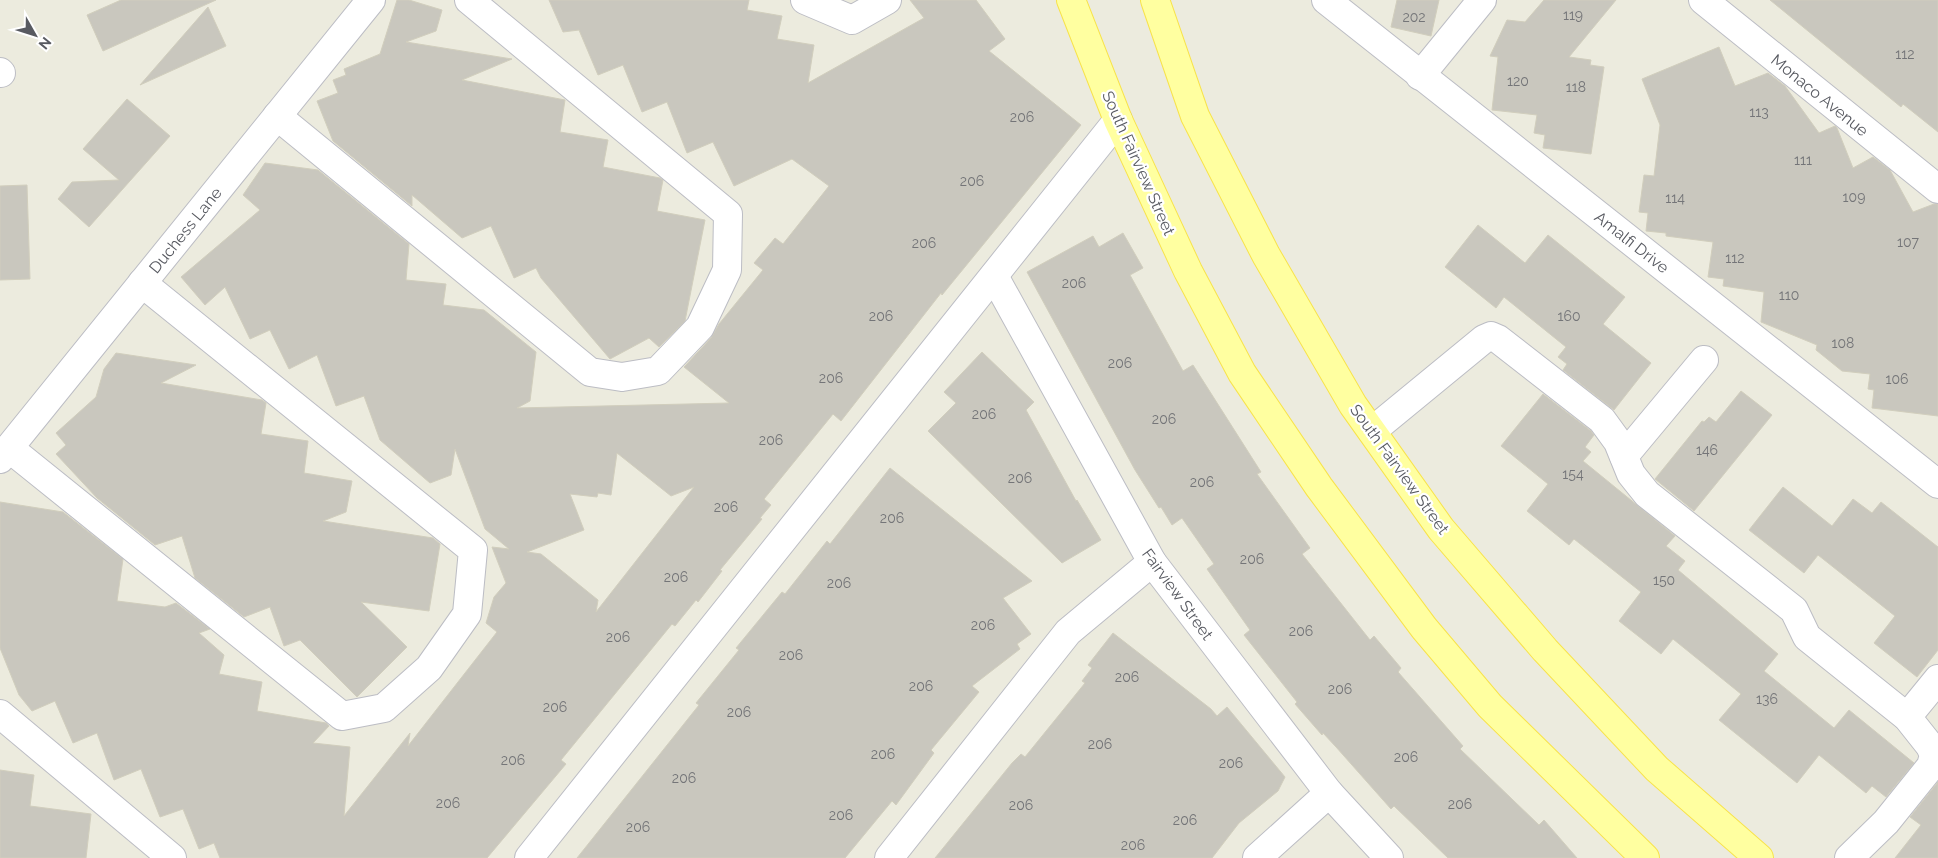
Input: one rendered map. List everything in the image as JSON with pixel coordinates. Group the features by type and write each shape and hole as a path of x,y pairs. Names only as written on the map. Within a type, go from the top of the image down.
{"main road":[{"name":"South Fairview Street","path":"1071,0 1118,120 1188,271 1242,373 1319,487 1424,628 1490,706 1645,858"},
{"name":"South Fairview Street","path":"1155,0 1195,116 1266,255 1353,405 1442,529 1545,650 1657,768 1759,858"}],"street":[{"name":"Duchess Lane","path":"5,454 371,0"},
{"path":"277,116 590,372 622,377 658,371 700,327 728,270 728,214 469,0"},
{"path":"805,0 852,20 887,0"},
{"name":"Amalfi Drive","path":"1326,0 1938,484"},
{"path":"1420,76 1482,0"},
{"name":"Monaco Avenue","path":"1703,0 1938,189"},
{"path":"529,858 1118,120"},
{"name":"Fairview Street","path":"994,276 1152,562 1329,793 1389,858"},
{"path":"5,454 342,716 384,708 429,668 467,614 473,550 142,283"},
{"path":"1372,431 1484,339 1491,336 1498,339 1602,420 1618,442 1634,479 1647,494 1794,610 1807,638 1907,717 1932,751 1934,755 1931,766 1886,822 1849,858"},
{"path":"1624,456 1704,360"},
{"path":"889,858 1068,632 1152,562"},
{"path":"1907,717 1938,679"},
{"path":"0,714 172,858"},
{"path":"1257,858 1329,793"}],"building":[{"path":"121,0 216,0 103,51 87,15"},
{"path":"397,0 409,0 442,10 436,31 406,42 512,59 462,80 565,100 560,132 608,140 603,167 660,178 663,180 657,211 705,220 685,321 659,347 649,338 610,359 541,278 536,268 514,278 491,226 462,238 412,195 412,206 333,141 317,101 338,93 333,80 346,75 344,69 380,54"},
{"path":"549,0 749,0 747,10 782,16 777,39 814,45 808,83 924,18 910,0 976,0 1005,39 989,51 1081,125 942,295 941,293 841,421 833,414 764,499 771,505 760,518 762,519 720,570 722,571 698,602 696,600 675,626 672,624 561,760 566,764 487,858 220,858 214,843 199,849 183,809 160,817 141,769 114,780 97,733 73,743 55,701 32,711 19,695 0,648 0,502 63,512 123,559 117,601 165,607 176,603 210,629 199,633 224,655 219,674 262,682 257,711 326,723 329,726 313,743 350,747 344,816 410,733 408,746 497,632 486,623 494,597 506,583 492,547 509,549 485,529 455,449 451,475 430,483 380,440 364,396 336,406 317,355 289,369 270,330 250,339 225,287 205,305 181,277 260,210 243,195 265,163 318,170 409,244 406,280 446,284 443,305 484,310 536,352 530,401 517,408 729,403 684,367 711,338 719,324 763,270 754,263 775,238 783,244 829,186 792,159 734,186 713,142 687,153 667,102 642,112 623,65 598,75 579,30 563,32","holes":["617,453 671,496 694,487 596,612 598,600 541,554 527,552 584,530 570,494 597,497 598,493 611,495"]},
{"path":"1397,0 1439,0 1431,36 1391,27"},
{"path":"1544,0 1616,0 1569,57 1591,60 1590,65 1604,67 1591,154 1543,148 1545,135 1534,133 1537,115 1492,110 1498,57 1490,56 1507,20 1525,22"},
{"path":"1770,0 1938,0 1938,132 1903,104 1901,107"},
{"path":"208,7 226,46 140,85"},
{"path":"1719,47 1735,86 1768,73 1785,86 1819,133 1835,126 1837,128 1853,168 1873,157 1890,170 1913,212 1938,204 1938,416 1872,408 1874,390 1868,389 1870,374 1842,371 1816,350 1817,345 1761,322 1764,292 1723,286 1724,279 1708,277 1713,242 1666,236 1666,233 1646,231 1648,213 1639,212 1644,175 1654,176 1660,125 1642,79"},
{"path":"127,99 170,136 89,227 58,199 72,182 119,180 83,149"},
{"path":"27,185 30,279 0,280 0,186"},
{"path":"1478,225 1525,263 1548,235 1625,297 1603,324 1651,363 1614,410 1563,370 1567,364 1558,357 1566,347 1504,297 1496,308 1445,267"},
{"path":"1123,233 1143,268 1130,275 1183,371 1193,365 1261,472 1257,474 1310,548 1302,554 1370,640 1374,636 1401,668 1398,672 1463,746 1460,749 1539,825 1544,820 1577,858 1448,858 1394,806 1391,809 1323,733 1322,735 1295,704 1297,702 1244,635 1250,630 1207,569 1214,564 1182,518 1172,525 1161,507 1159,508 1135,470 1027,272 1093,236 1099,247"},
{"path":"982,352 1034,402 1026,410 1076,501 1101,540 1062,563 928,431 956,403 944,392"},
{"path":"116,353 196,365 161,383 262,400 266,403 261,434 308,441 304,473 352,481 346,512 323,521 433,538 440,544 429,611 361,602 407,647 357,697 300,640 284,646 270,607 244,617 195,578 182,536 155,545 97,498 56,454 66,445 56,433 96,397 104,369"},
{"path":"1741,391 1772,415 1694,511 1655,479 1702,421 1704,422 1709,417 1716,422"},
{"path":"1543,394 1594,435 1585,447 1591,452 1583,461 1675,536 1666,546 1685,561 1678,570 1778,654 1764,671 1834,728 1849,710 1914,763 1886,797 1872,786 1866,793 1819,755 1797,783 1719,720 1741,694 1673,639 1661,654 1619,621 1641,592 1574,539 1569,545 1527,511 1548,484 1501,446"},
{"path":"890,468 1032,581 1003,598 1031,634 1017,644 1020,649 972,686 979,692 931,750 934,753 896,805 892,801 845,858 577,858 699,705 696,703 739,650 736,648 782,592 785,594 827,541 830,544"},
{"path":"1783,487 1832,526 1853,499 1872,513 1881,502 1938,547 1938,650 1917,677 1874,643 1895,616 1818,555 1804,573 1749,530"},
{"path":"1113,633 1211,709 1217,716 1227,707 1285,777 1278,791 1239,823 1212,858 935,858 1012,763 1021,754 1025,757 1085,683 1082,681 1092,668 1088,665"},
{"path":"0,770 34,775 30,806 91,814 86,858 0,858"},
{"path":"1938,782 1938,858 1895,858 1921,825 1910,817"}]}
